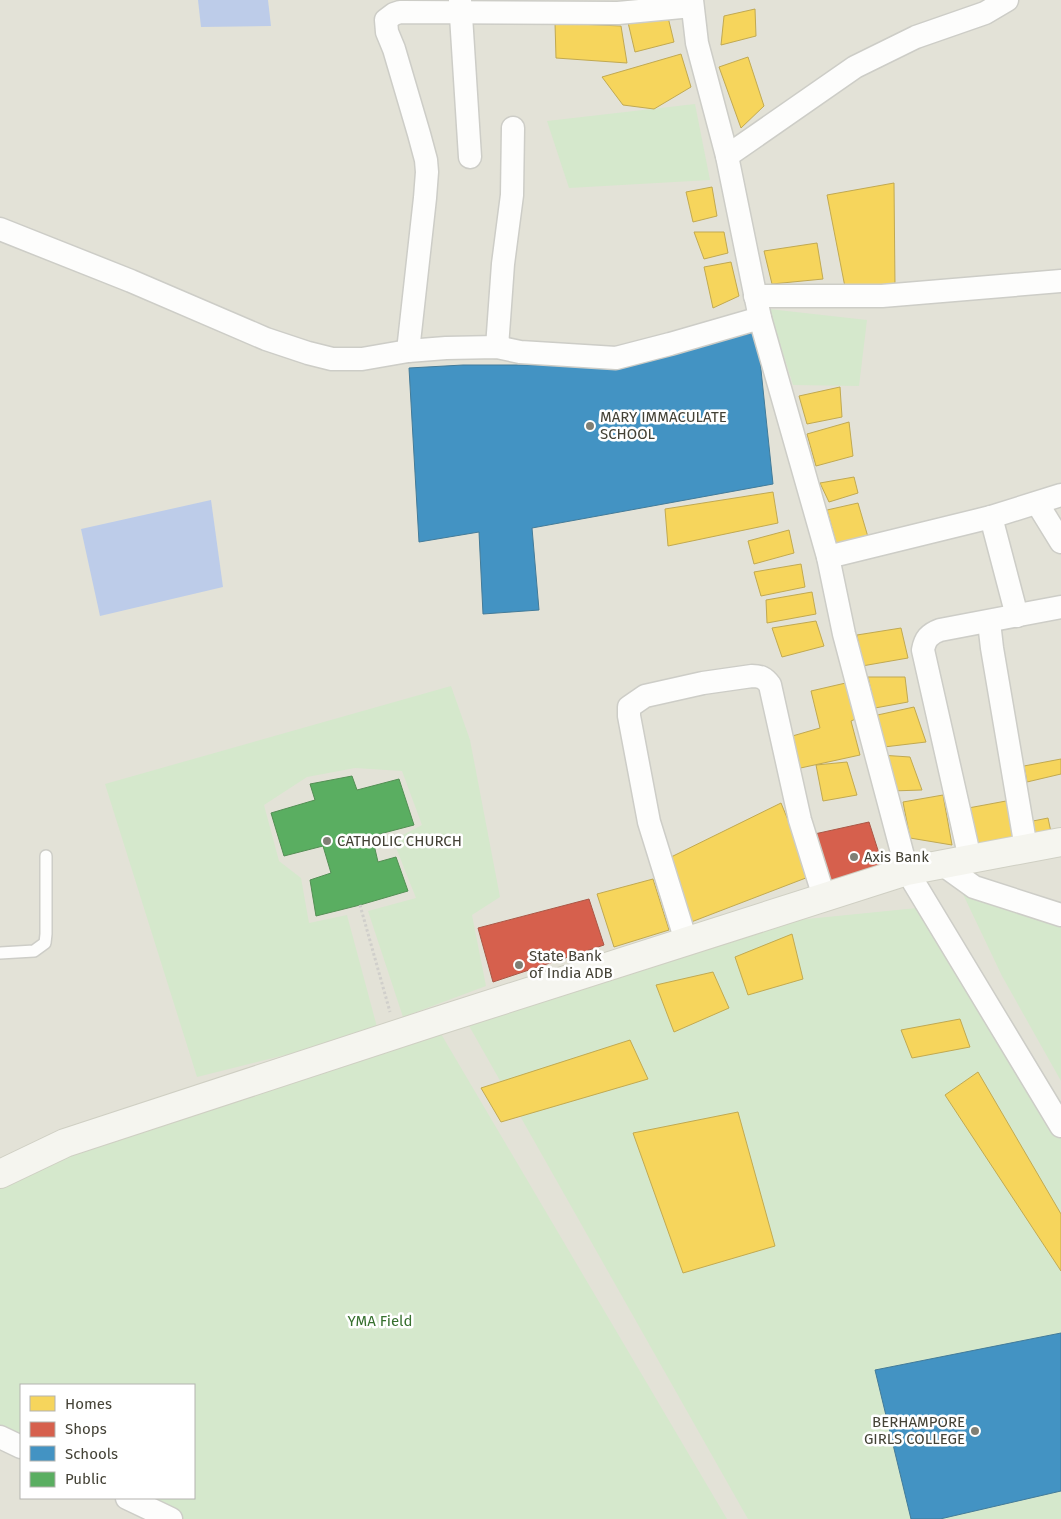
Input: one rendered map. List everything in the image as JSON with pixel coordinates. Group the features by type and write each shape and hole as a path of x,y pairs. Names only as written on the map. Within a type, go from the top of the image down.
{"street":[{"path":"727,156 855,67 916,36 985,13 1006,0"},
{"path":"408,351 426,198 427,172 419,134 394,49 387,32 386,20 400,12 460,6 618,13 692,3 697,44 727,156 760,318 828,557 844,634 907,871 1061,1126"},
{"path":"460,6 470,157"},
{"path":"497,347 503,264 512,195 513,128"},
{"path":"0,229 131,281 266,339 308,353 332,358 362,359 408,351 497,347 520,352 616,358 760,318"},
{"path":"755,296 882,296 1061,281"},
{"path":"828,557 991,517 1061,495"},
{"path":"1037,503 1061,542"},
{"path":"991,517 1017,616"},
{"path":"970,859 923,650 925,640 932,632 1061,607"},
{"path":"989,622 1026,848"},
{"path":"686,941 649,822 629,716 629,707 645,696 703,683 752,676 760,676 766,680 770,686 800,820 824,897"},
{"path":"0,1174 64,1143 396,1034 907,871 1061,842"},
{"path":"942,864 974,887 1061,915"},
{"path":"0,1437 20,1447"},
{"path":"129,1499 171,1519"}],"lane":[{"path":"0,953 34,951 41,948 45,943 46,856"}],"path":[{"path":"360,905 396,1034"}],"shaded area":[{"path":"0,0 1061,0 1061,1519 0,1519"}],"green space":[{"path":"695,104 710,180 569,188 547,121"},
{"path":"769,309 867,320 859,386 793,385"},
{"path":"451,686 470,740 500,897 472,915 486,986 403,1017 368,911 416,898 393,840 422,825 402,771 355,768 307,777 264,805 279,861 301,878 309,923 347,915 377,1027 313,1048 197,1077 105,784"},
{"path":"961,890 1061,926 1061,1081 1002,976"},
{"path":"937,906 1061,1120 1061,1519 748,1519 468,1024 797,920"},
{"name":"YMA Field","path":"434,1022 727,1519 183,1519 143,1499 195,1499 195,1384 20,1384 20,1436 0,1426 0,1181"}],"water":[{"path":"198,0 268,0 271,26 201,27"},
{"path":"211,500 223,587 100,616 81,529"}],"building: Homes":[{"path":"666,9 674,42 635,52 626,14"},
{"path":"755,9 756,36 721,45 724,16"},
{"path":"555,23 621,26 627,63 556,58"},
{"path":"681,54 691,87 654,109 623,105 602,77"},
{"path":"748,57 764,106 741,128 719,67"},
{"path":"894,183 895,287 845,287 827,195"},
{"path":"712,187 717,216 693,222 686,192"},
{"path":"694,232 724,232 728,253 704,259"},
{"path":"817,243 823,279 772,284 764,251"},
{"path":"731,262 739,296 713,308 704,267"},
{"path":"840,387 842,417 807,424 799,396"},
{"path":"849,422 853,456 816,466 807,434"},
{"path":"854,477 858,493 829,502 820,483"},
{"path":"773,492 778,523 668,546 665,509"},
{"path":"858,503 868,537 836,543 827,510"},
{"path":"789,530 794,553 754,564 748,541"},
{"path":"801,564 805,587 761,596 754,572"},
{"path":"812,592 816,614 767,623 766,600"},
{"path":"816,621 824,646 782,657 772,628"},
{"path":"901,628 908,658 862,666 857,635"},
{"path":"868,677 905,677 908,702 875,708"},
{"path":"850,682 860,717 851,721 860,755 796,769 789,737 820,728 811,691"},
{"path":"914,707 926,742 884,747 873,716"},
{"path":"880,755 910,757 922,790 891,791"},
{"path":"1061,759 1061,774 1027,782 1024,766"},
{"path":"847,762 857,795 823,801 816,765"},
{"path":"943,795 952,845 910,838 903,802"},
{"path":"1006,801 1018,841 974,851 963,809"},
{"path":"781,803 811,876 686,924 667,859"},
{"path":"1048,818 1051,832 1035,835 1033,821"},
{"path":"653,879 669,930 614,947 597,894"},
{"path":"792,934 803,979 748,995 735,957"},
{"path":"713,972 729,1008 674,1032 656,985"},
{"path":"960,1019 970,1047 912,1058 901,1030"},
{"path":"630,1040 648,1079 501,1122 481,1088"},
{"path":"978,1072 1061,1214 1061,1271 945,1095"},
{"path":"738,1112 775,1246 683,1273 633,1133"}],"building: Shops":[{"path":"869,822 883,866 828,884 810,835"},
{"path":"589,899 604,945 493,982 478,928"}],"building: Schools":[{"name":"MARY IMMACULATE SCHOOL","path":"757,332 773,484 532,528 539,610 483,614 479,532 419,542 409,368 463,365 606,365"},
{"name":"BERHAMPORE GIRLS COLLEGE","path":"1061,1333 1061,1491 940,1519 911,1519 875,1370"}],"building: Public":[{"name":"CATHOLIC CHURCH","path":"352,776 357,790 399,779 414,825 372,836 378,862 396,857 408,891 316,916 310,880 331,873 323,846 284,856 271,813 315,800 310,784"}],"place":[{"name":"MARY IMMACULATE SCHOOL","path":"590,426"},
{"name":"CATHOLIC CHURCH","path":"327,841"},
{"name":"Axis Bank","path":"854,857"},
{"name":"State Bank of India ADB","path":"519,965"},
{"name":"BERHAMPORE GIRLS COLLEGE","path":"975,1431"}]}
